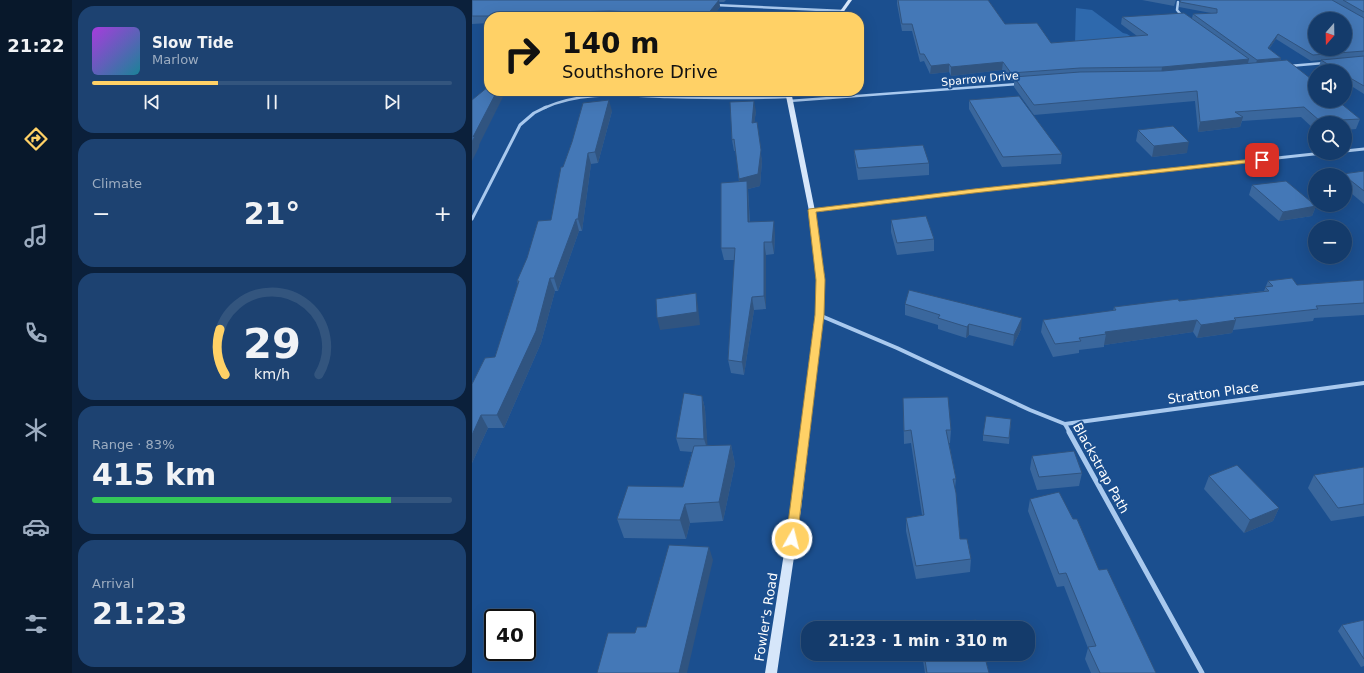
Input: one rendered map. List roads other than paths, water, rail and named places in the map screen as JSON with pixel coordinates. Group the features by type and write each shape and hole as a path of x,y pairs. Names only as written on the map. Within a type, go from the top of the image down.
{"street":[{"path":"708,4 843,11 850,0"},
{"path":"1178,2 1176,10 1186,19"},
{"path":"1286,66 1325,63"},
{"name":"Sparrow Drive","path":"864,92 1024,84"},
{"name":"Sparrow Drive","path":"472,219 520,125 531,115 545,107 566,101 602,96 788,96"},
{"name":"Fowler's Road","path":"771,673 796,509 819,315 821,280 812,210 788,96"},
{"path":"1352,150 1364,148"},
{"path":"812,210 1308,155"},
{"name":"Blackstrap Path","path":"819,315 897,348 1030,410 1065,424 1202,673"},
{"name":"Stratton Place","path":"1065,424 1364,383"}]}
